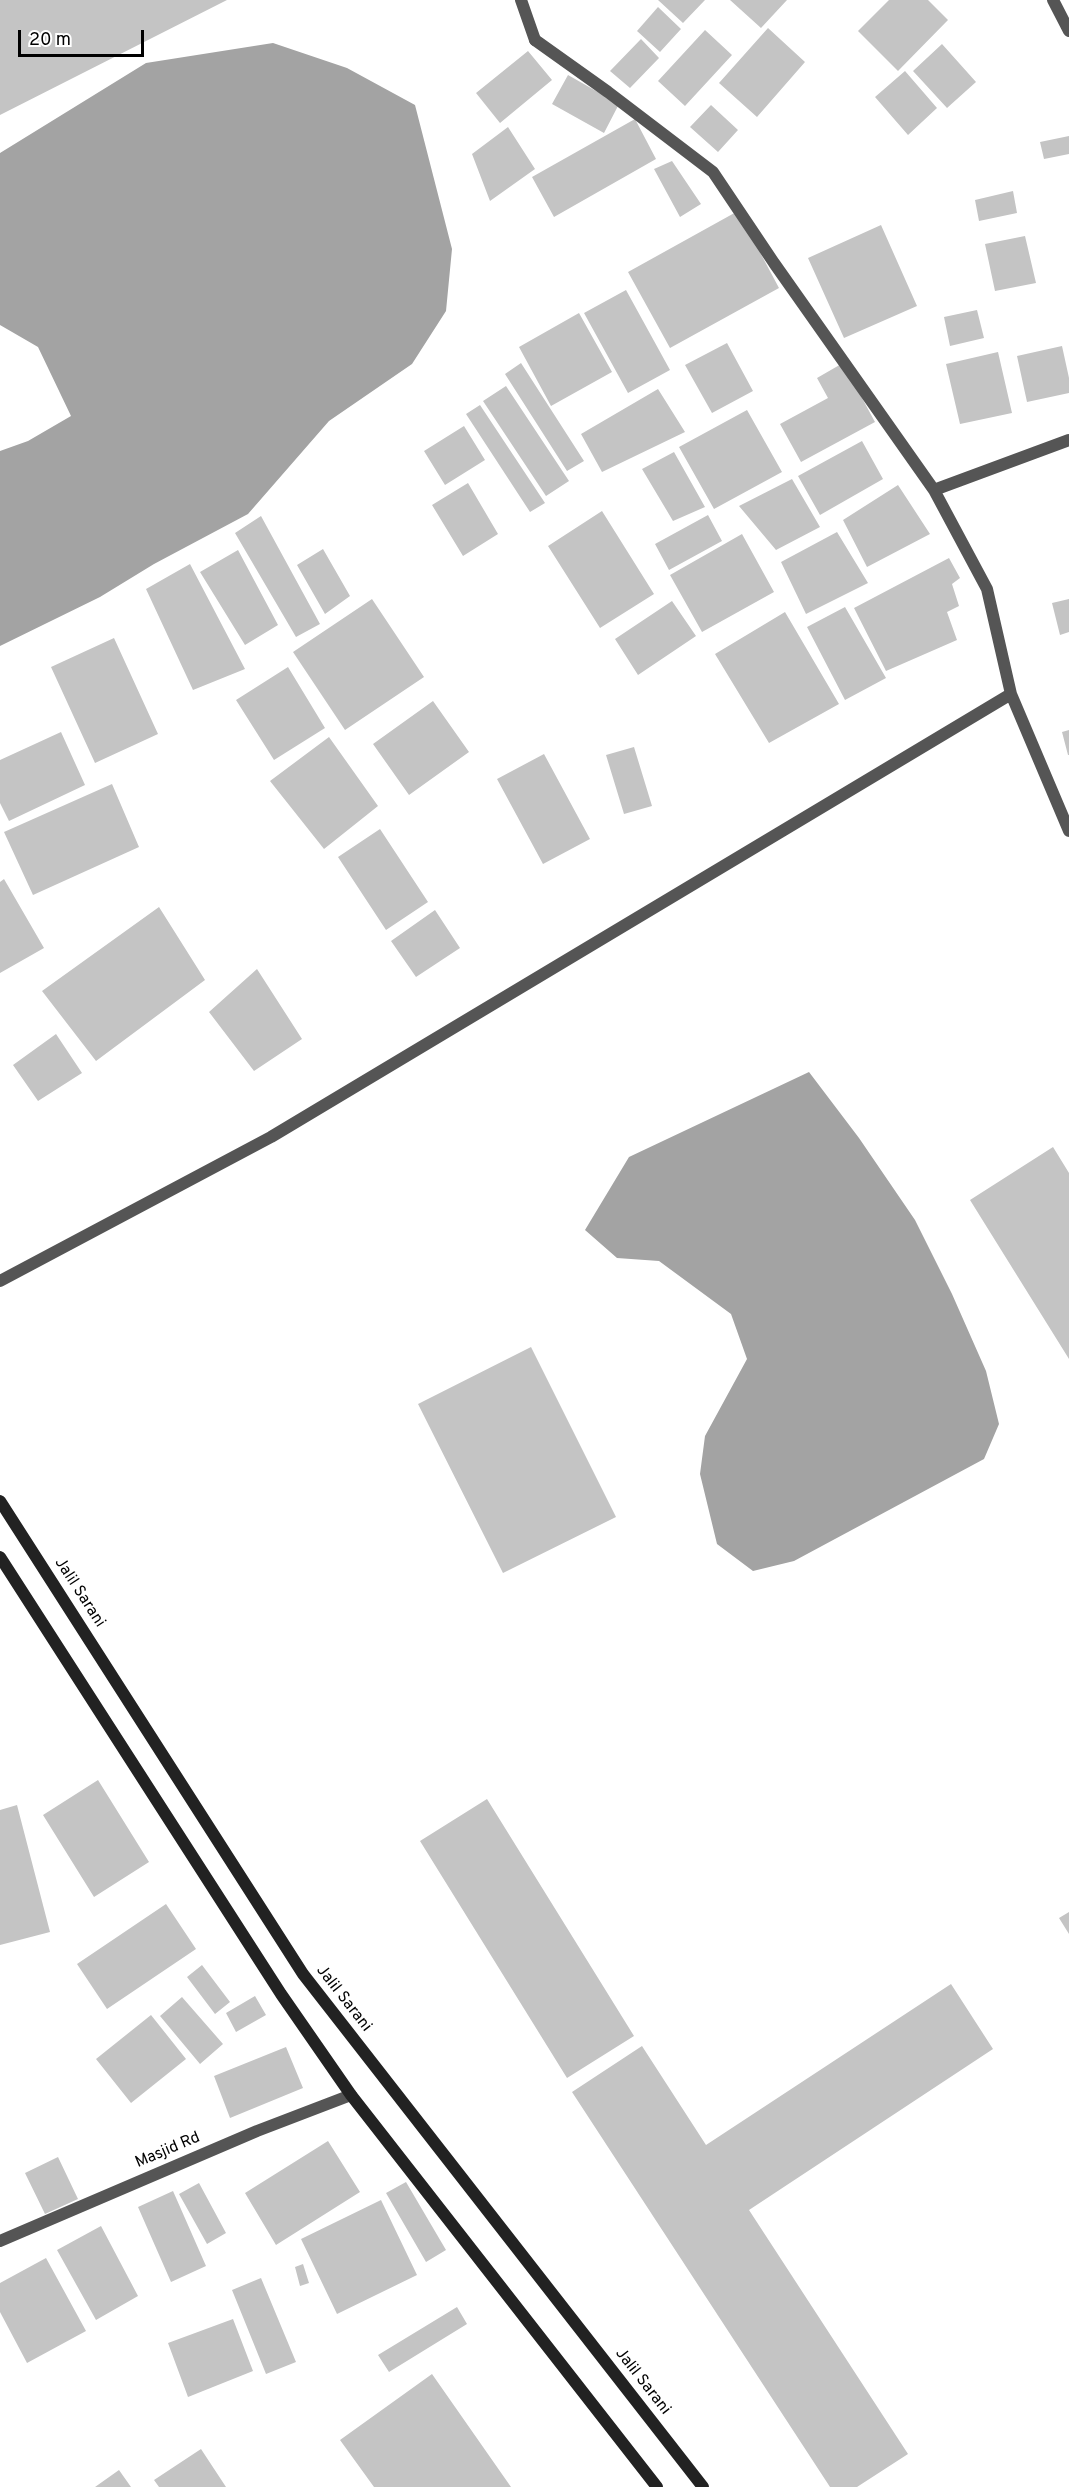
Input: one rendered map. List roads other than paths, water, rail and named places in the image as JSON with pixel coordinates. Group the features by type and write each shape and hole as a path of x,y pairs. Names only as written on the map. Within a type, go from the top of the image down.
{"main road":[{"name":"Jalil Sarani","path":"0,1501 303,1974 703,2487"},
{"path":"0,1557 275,1984 351,2095 657,2487"}],"street":[{"path":"520,0 535,40 608,92 712,172 934,490 987,589 1011,694 1069,831"},
{"path":"1053,0 1069,32"},
{"path":"934,490 1069,440"},
{"path":"0,1281 271,1137 1011,694"},
{"name":"Masjid Rd","path":"0,2241 257,2131 351,2095"}]}
